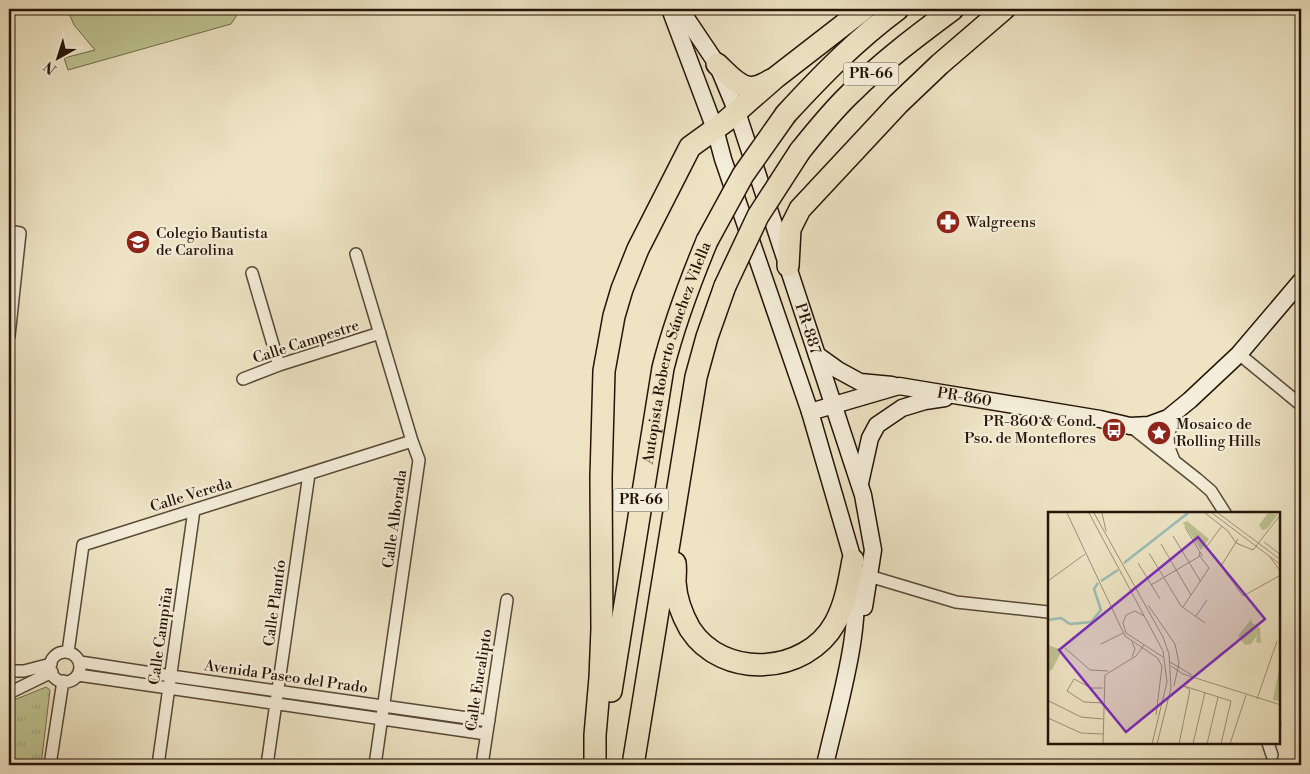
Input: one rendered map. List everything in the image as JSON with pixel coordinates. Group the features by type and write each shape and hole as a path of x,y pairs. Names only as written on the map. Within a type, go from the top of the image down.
{"highway":[{"path":"595,765 595,735 602,628 601,477 604,371 614,316 628,273 690,147 864,9"},
{"name":"Autopista Roberto Sánchez Vilella","path":"600,765 653,422 669,344 683,303 708,241 743,175 786,114 855,43 898,9"},
{"name":"Autopista Roberto Sánchez Vilella","path":"633,765 696,377 707,337 725,286 758,216 800,152 825,120 880,65 952,9"},
{"path":"788,266 790,229 800,209 898,104 940,64 1004,9"},
{"path":"718,64 742,86 748,88 756,88 775,78"},
{"path":"673,528 676,592 684,618 691,630 709,649 727,659 747,665 771,665 792,660 813,648 822,640 835,623 841,609 847,592 853,560"}],"street":[{"name":"PR-887","path":"670,9 715,129 723,159 810,412 853,560 856,578 853,638 825,765"},
{"name":"PR-887","path":"680,9 718,64 788,266 859,485 873,550 861,628 848,662"},
{"path":"9,336 15,232"},
{"name":"Calle Alborada","path":"356,254 419,460 375,765"},
{"path":"252,273 279,365"},
{"name":"PR-860","path":"810,412 899,386 1100,419 1130,426 1150,425 1168,418 1239,354 1301,281"},
{"name":"Calle Campestre","path":"242,379 279,365 380,334"},
{"path":"1239,354 1301,405"},
{"path":"817,355 838,370 860,382 899,386"},
{"path":"859,485 863,461 870,438 877,425 902,408 925,401 960,396"},
{"path":"1175,462 1168,448 1167,436 1181,406"},
{"path":"1130,426 1210,491 1224,512"},
{"name":"Calle Vereda","path":"68,652 83,545 412,441"},
{"name":"Calle Plantío","path":"267,765 308,474"},
{"name":"Calle Campiña","path":"158,765 194,510"},
{"path":"869,576 956,602 1048,612"},
{"name":"Calle Eucalipto","path":"482,765 507,600"},
{"path":"61,652 75,655 80,662 78,675 71,680 58,680 52,668 56,655 61,652"},
{"name":"Avenida Paseo del Prado","path":"80,662 489,721"},
{"path":"9,671 52,668"},
{"path":"9,693 14,686 52,668"},
{"name":"Avenida Paseo del Prado","path":"78,675 486,734"},
{"path":"50,765 63,681"},
{"path":"1268,744 1272,755"}],"green space":[{"path":"67,9 241,9 231,24 68,70 64,58 95,50 74,25"},
{"path":"46,687 50,690 41,765 9,765 9,702"}],"place":[{"name":"Walgreens","path":"948,222"},
{"name":"Colegio Bautista de Carolina","path":"138,242"},
{"name":"PR-860 & Cond. Pso. de Monteflores","path":"1114,430"},
{"name":"Mosaico de Rolling Hills","path":"1159,433"}]}
